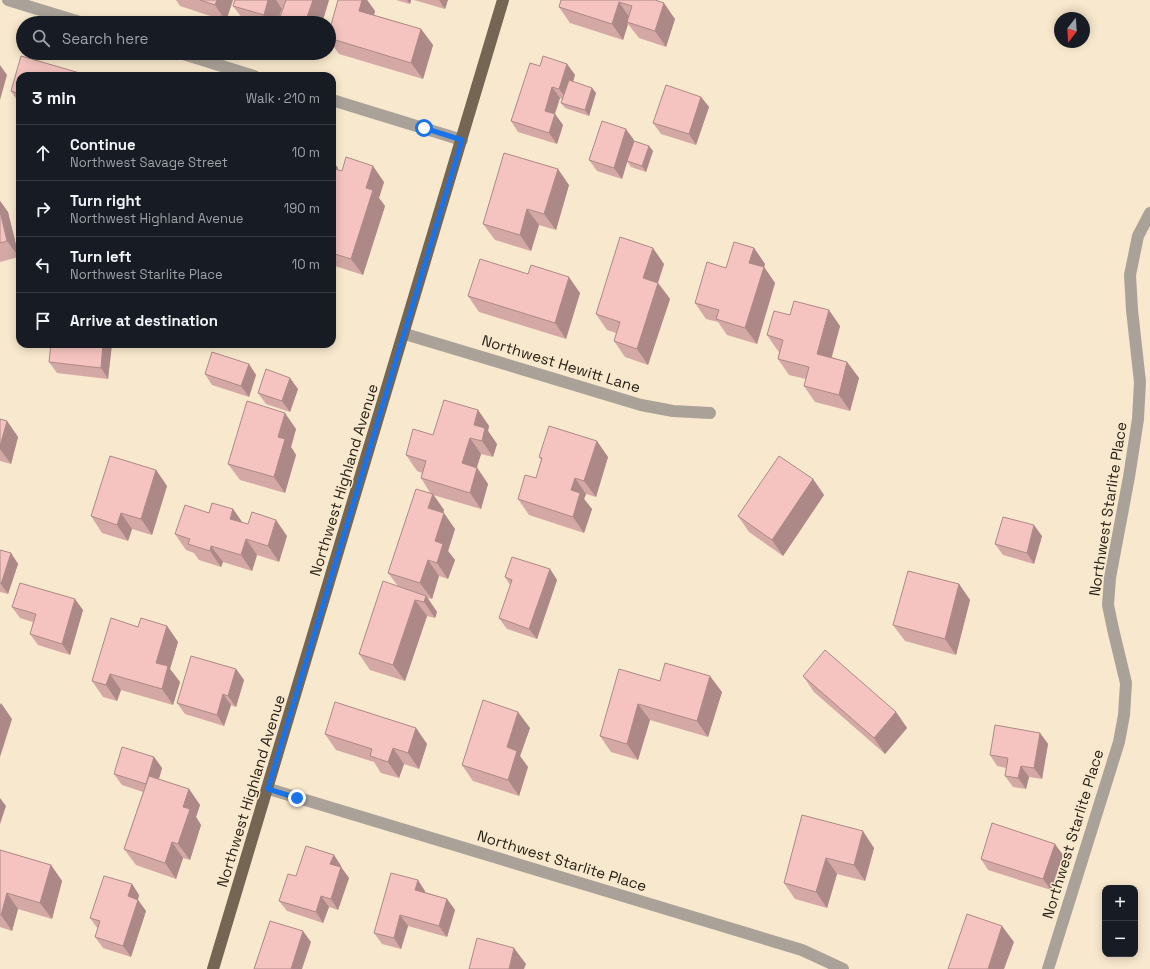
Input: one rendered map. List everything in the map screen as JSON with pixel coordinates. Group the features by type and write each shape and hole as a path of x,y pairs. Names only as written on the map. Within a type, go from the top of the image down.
{"main road":[{"name":"Northwest Highland Avenue","path":"213,969 405,334 503,0"}],"street":[{"path":"8,0 59,16"},
{"path":"203,60 241,72"},
{"path":"336,101 462,140"},
{"name":"Northwest Starlite Place","path":"1048,969 1119,742 1124,715 1126,683 1112,629 1108,605 1110,578 1138,419 1140,382 1132,310 1130,275 1138,236 1150,213"},
{"name":"Northwest Hewitt Lane","path":"405,334 641,405 673,412 710,413"},
{"name":"Northwest Starlite Place","path":"268,789 802,950 843,969"}],"building":[{"path":"200,0 217,0 215,5"},
{"path":"235,0 268,0 264,15 233,6"},
{"path":"286,0 313,0 307,16 280,16"},
{"path":"338,0 362,0 359,11 421,29 411,63 336,40 336,16 334,16"},
{"path":"561,0 655,0 664,3 655,31 627,22 632,6 619,2 612,24 559,7"},
{"path":"543,56 567,64 559,89 552,87 545,111 555,114 549,133 511,121 530,63 540,66"},
{"path":"20,60 35,60 76,72 16,72"},
{"path":"16,74 16,93 11,91"},
{"path":"569,80 592,88 585,110 561,103"},
{"path":"666,85 701,97 689,134 653,123"},
{"path":"602,121 626,129 614,168 589,160"},
{"path":"634,141 649,146 642,166 627,161"},
{"path":"504,153 558,169 544,214 527,209 520,235 483,224"},
{"path":"346,157 373,166 366,188 373,190 351,259 336,254 336,169 342,171"},
{"path":"0,211 7,241 0,243"},
{"path":"620,237 653,248 643,278 658,283 637,349 614,341 620,322 596,314"},
{"path":"734,242 754,248 749,263 764,267 745,328 716,319 719,310 695,303 707,262 726,268"},
{"path":"480,259 528,274 531,265 569,277 555,323 468,296"},
{"path":"794,301 829,310 817,354 847,362 839,395 804,386 809,367 778,359 783,340 767,335 774,311 790,315"},
{"path":"51,348 103,348 101,368 49,362"},
{"path":"212,352 249,364 241,386 205,374"},
{"path":"266,369 290,378 282,401 258,393"},
{"path":"444,400 478,410 474,425 485,428 482,441 470,438 462,463 477,468 470,493 421,478 426,461 406,455 413,429 433,435"},
{"path":"247,401 285,413 278,437 285,439 274,477 228,464"},
{"path":"0,419 7,421 0,446"},
{"path":"549,426 597,441 584,481 575,478 571,490 580,493 573,517 518,499 525,475 536,478 542,458 539,457"},
{"path":"110,456 156,470 141,519 121,513 117,525 91,516"},
{"path":"779,456 813,479 772,540 738,516"},
{"path":"416,489 433,494 428,508 444,513 435,541 443,544 437,563 428,560 420,583 388,573"},
{"path":"212,503 233,509 230,519 248,524 252,512 276,520 268,546 246,539 241,555 211,546 210,551 188,544 190,539 175,534 185,505 209,513"},
{"path":"1003,517 1034,525 1027,553 995,544"},
{"path":"0,550 11,553 1,584 0,583"},
{"path":"512,557 550,569 529,629 499,618 512,580 505,577"},
{"path":"908,571 959,584 945,639 893,625"},
{"path":"383,581 426,596 424,602 415,600 393,665 359,654"},
{"path":"20,583 75,599 62,644 30,634 36,614 12,607"},
{"path":"111,618 138,627 141,618 167,626 156,663 168,666 162,689 110,674 106,685 92,681"},
{"path":"825,650 896,712 874,738 803,676"},
{"path":"191,656 236,669 228,696 223,694 217,715 177,703"},
{"path":"665,663 710,676 697,721 638,704 627,744 600,736 619,669 660,681"},
{"path":"483,700 518,712 507,747 517,751 508,780 462,765"},
{"path":"335,702 416,728 408,753 393,748 388,762 370,756 372,749 325,734"},
{"path":"995,725 1040,733 1034,768 1021,766 1018,778 1005,776 1008,758 990,755"},
{"path":"122,747 154,757 146,784 114,774"},
{"path":"149,776 189,789 183,807 190,809 178,844 172,842 165,863 124,849"},
{"path":"802,815 863,831 854,865 826,858 816,892 784,883"},
{"path":"992,823 1055,844 1043,879 981,859"},
{"path":"306,846 334,855 330,864 341,867 331,899 321,896 316,912 279,901 288,874 296,876"},
{"path":"0,850 51,865 40,903 7,893 0,915"},
{"path":"391,873 418,880 415,890 447,899 439,926 400,915 394,938 374,933"},
{"path":"104,876 132,884 128,896 138,900 123,946 95,937 100,921 90,918"},
{"path":"967,914 1002,926 988,969 948,969"},
{"path":"270,921 303,931 291,969 254,969"},
{"path":"477,938 514,948 509,969 469,969"}],"route":[{"path":"297,798 268,789 462,140 424,128"}]}
